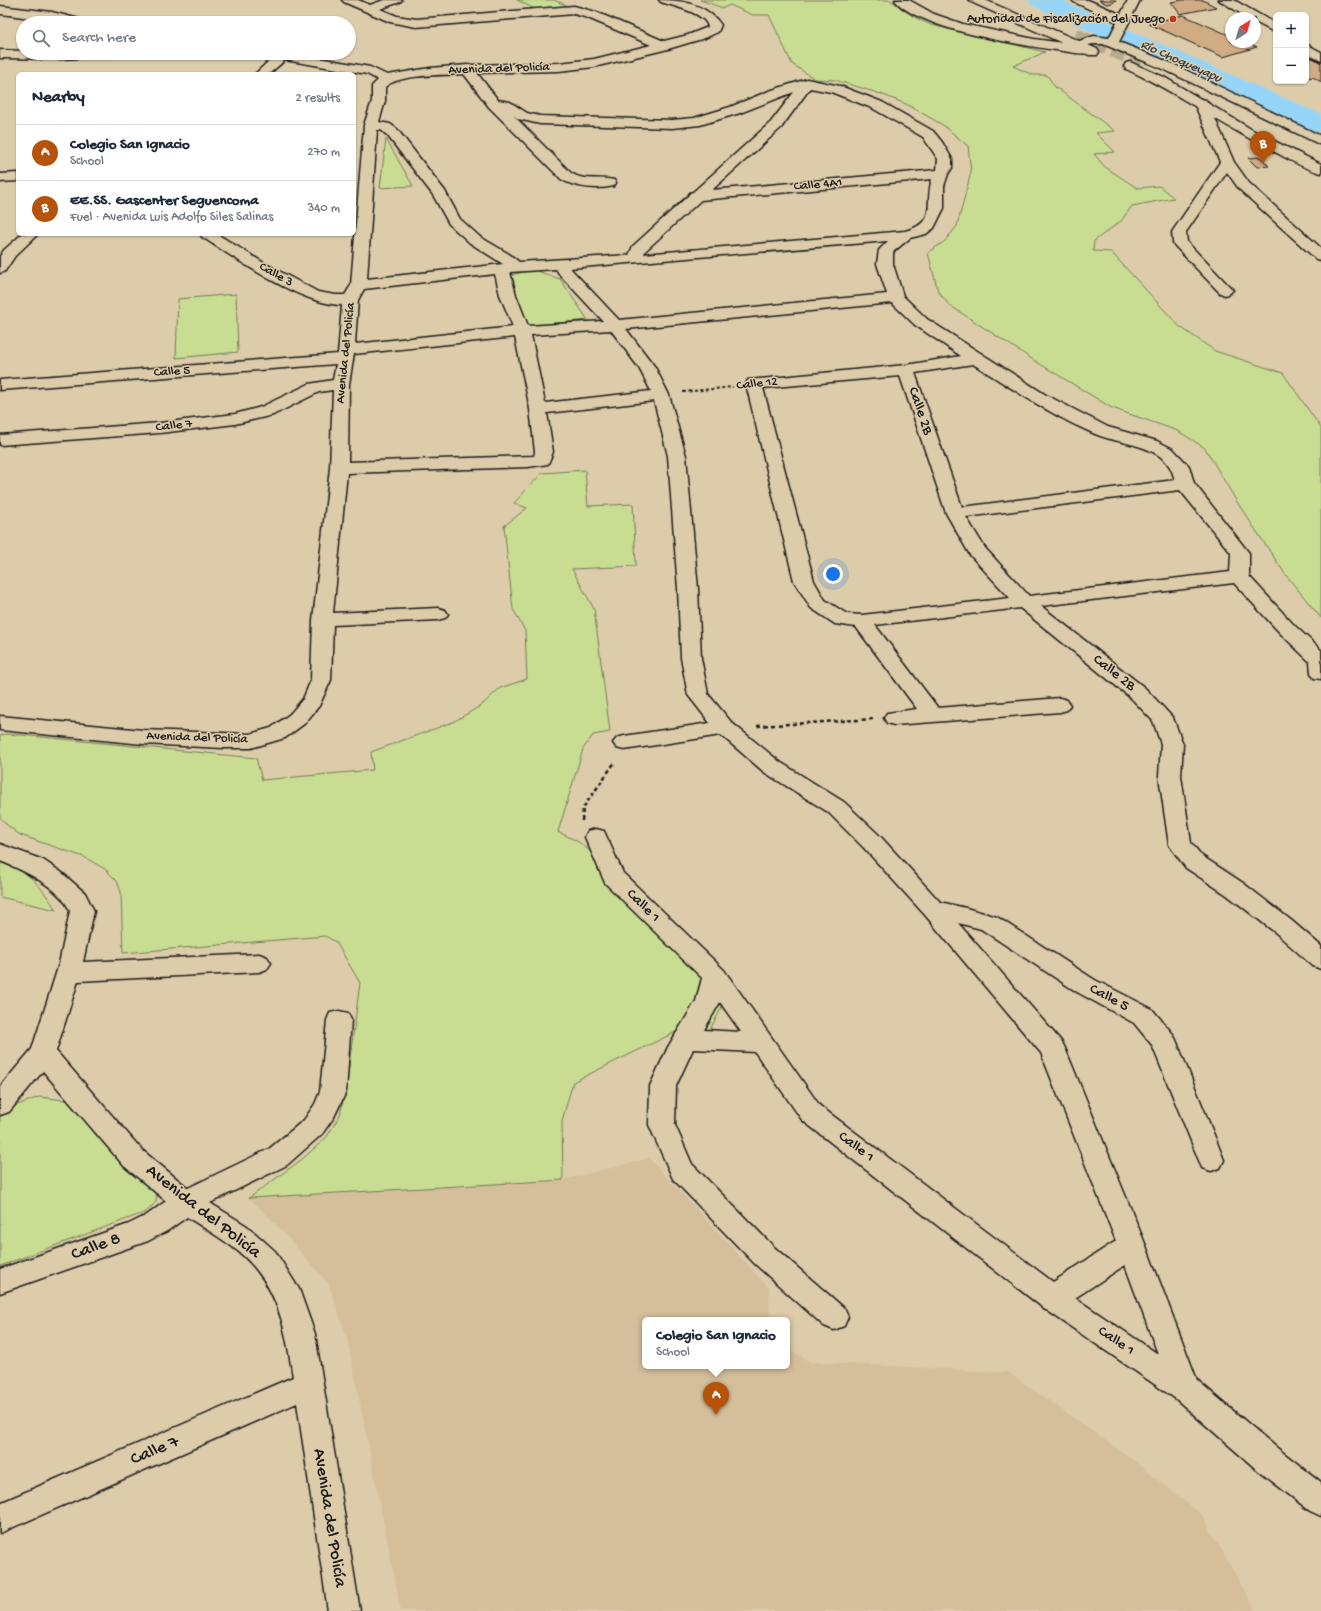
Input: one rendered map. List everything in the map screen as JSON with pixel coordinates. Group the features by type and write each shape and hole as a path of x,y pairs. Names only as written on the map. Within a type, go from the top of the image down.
{"street":[{"path":"348,0 394,19 416,23 574,10 592,15 664,46"},
{"path":"369,9 396,0"},
{"name":"Avenida del Policía","path":"0,723 143,737 251,741 278,733 297,719 312,701 321,680 324,620 339,468 341,384 346,354 350,300 359,285 371,125 380,95 378,86 386,79 410,74 467,69 574,66 625,56 664,46 702,35 714,29 715,25 710,18 698,11 665,0"},
{"path":"901,0 910,8 933,19 955,26 1030,42 1080,40"},
{"path":"975,0 1080,40 1111,48 1167,66 1321,141"},
{"path":"994,0 1080,40 1111,48 1241,128 1288,154 1321,169"},
{"path":"1078,0 1122,24"},
{"path":"1111,48 1134,0"},
{"path":"1225,0 1273,26"},
{"path":"0,10 52,16"},
{"path":"1309,41 1321,47"},
{"path":"1309,50 1321,57"},
{"path":"0,54 16,54"},
{"path":"263,72 277,60"},
{"path":"310,60 370,71 386,79"},
{"path":"1141,62 1299,139 1321,148"},
{"path":"467,69 494,104 570,180 578,182 609,183"},
{"path":"359,285 509,268 635,259 905,235 921,231 929,225 937,208 937,186 941,174 946,168 946,159 928,134 877,105 835,89 807,83 708,119 672,124 540,120 523,116 505,105 494,104"},
{"path":"635,259 638,249 695,196 776,125 807,83"},
{"path":"1201,103 1227,162 1244,186 1321,256"},
{"path":"339,468 528,462 542,460 544,452 538,409 522,331 508,295 509,268 504,258 475,240 454,221 440,194 392,132 385,127 371,125"},
{"path":"1214,131 1241,128"},
{"path":"1299,139 1321,152"},
{"path":"1225,290 1180,243 1179,232 1227,162"},
{"name":"Calle 4A1","path":"695,196 941,174"},
{"path":"0,178 16,177"},
{"path":"905,235 886,250 884,264 896,298 921,322 1040,399 1102,431 1150,445 1167,453 1180,466 1185,484 1240,553 1239,577 1286,629 1320,660 1321,673"},
{"path":"0,268 9,253 29,236"},
{"name":"Calle 3","path":"210,236 259,266 312,295 334,300 350,300"},
{"path":"561,264 565,272 615,325 647,367 661,395 677,456 688,589 691,658 698,695 725,728 772,767 836,807 872,842 933,909 1052,1048 1132,1246 1186,1389"},
{"name":"Calle 5","path":"0,385 346,354 522,331 615,325 896,298"},
{"name":"Calle 12","path":"754,384 906,370 976,359"},
{"name":"Calle 2B","path":"906,370 955,513 976,551 1024,602 1138,692 1163,718 1172,744 1170,776 1180,845 1194,862 1241,894 1284,927 1321,960"},
{"name":"Calle 7","path":"0,440 152,429 235,419 267,411 315,388 341,384"},
{"path":"754,384 804,581 818,604 842,620 862,621 1239,577"},
{"path":"538,409 661,395"},
{"path":"955,513 1185,484"},
{"path":"324,620 438,614"},
{"path":"862,621 932,715"},
{"path":"894,718 1060,705"},
{"path":"624,743 725,728"},
{"name":"Calle 1","path":"596,837 613,877 715,976 811,1113 1052,1298 1186,1389 1266,1458 1321,1502"},
{"path":"0,852 34,866 53,878 77,899 82,911 79,933 43,1053 0,1105"},
{"name":"Calle 5","path":"933,909 989,923 1086,986 1143,1016 1163,1040 1211,1160"},
{"path":"68,972 258,963"},
{"path":"715,976 708,1002 677,1054 663,1086 662,1126 682,1171 765,1256 834,1317"},
{"name":"Calle 8","path":"0,1281 138,1233 157,1223 186,1202 278,1157 313,1127 325,1110 334,1092 339,1020"},
{"path":"687,1039 763,1043"},
{"name":"Avenida del Policía","path":"43,1053 133,1158 186,1202 237,1234 265,1259 285,1289 301,1334 344,1611"},
{"path":"1052,1298 1132,1246"},
{"name":"Calle 7","path":"0,1518 309,1384"}],"path":[{"name":"Calle 12","path":"661,395 754,384"},
{"path":"725,728 894,718"},
{"path":"596,837 582,822 583,808 613,766 624,743"}],"shaded area":[{"path":"649,1158 769,1288 770,1317 642,1317 642,1369 790,1369 790,1349 810,1362 1008,1372 1129,1457 1202,1515 1256,1611 401,1611 347,1338 328,1283 272,1220 249,1198 563,1180"}],"green space":[{"path":"517,0 554,0 568,6 535,9"},
{"path":"700,0 890,0 914,17 931,25 1045,52 1013,66 1033,75 1047,75 1055,87 1115,131 1096,133 1115,152 1094,154 1105,167 1137,188 1159,186 1174,198 1132,206 1121,221 1094,241 1093,251 1111,252 1179,326 1215,351 1283,373 1321,428 1321,618 1285,574 1237,502 1205,448 1178,431 1112,408 1032,359 949,305 938,291 928,253 945,241 957,226 971,172 968,146 943,125 906,104 881,94 835,80 815,79 792,64 769,15 753,15 730,5 723,8"},
{"path":"386,139 413,186 380,188"},
{"path":"534,270 560,279 588,320 526,326 510,275"},
{"path":"236,294 238,352 176,358 178,299"},
{"path":"585,470 588,506 633,504 636,566 572,569 594,609 610,732 593,735 583,749 558,832 577,841 599,858 720,986 723,1005 706,1037 692,1024 573,1082 562,1121 563,1180 249,1198 301,1160 326,1138 340,1115 347,1081 360,983 336,942 325,936 123,953 121,892 117,881 105,869 84,857 20,835 7,825 0,817 0,736 5,734 21,735 256,758 262,780 373,770 371,752 453,722 482,705 500,688 527,679 525,631 513,609 504,526 527,508 514,503 542,473"},
{"path":"0,862 19,869 33,880 45,893 56,910 0,897"},
{"path":"39,1097 73,1101 123,1165 157,1191 156,1202 146,1212 0,1266 0,1117 15,1106"}],"building":[{"path":"1099,0 1116,0 1113,3 1107,4"},
{"path":"1182,0 1203,0 1216,7 1180,14 1171,2"},
{"path":"1183,15 1225,33 1225,48 1254,48 1223,57 1149,24"},
{"path":"1313,58 1321,63 1321,82 1313,77 1309,78 1309,59"},
{"path":"1260,157 1269,166 1257,167 1248,158"}],"waterway":[{"name":"Río Choqueyapu","path":"1040,0 1321,124"}],"tunnel":[{"path":"1075,35 1141,62"}],"place":[{"name":"Autoridad de Fiscalización del Juego","path":"1173,19"},
{"name":"EE.SS. Gascenter Seguencoma","path":"1263,164"},
{"name":"Colegio San Ignacio","path":"716,1415"}]}
